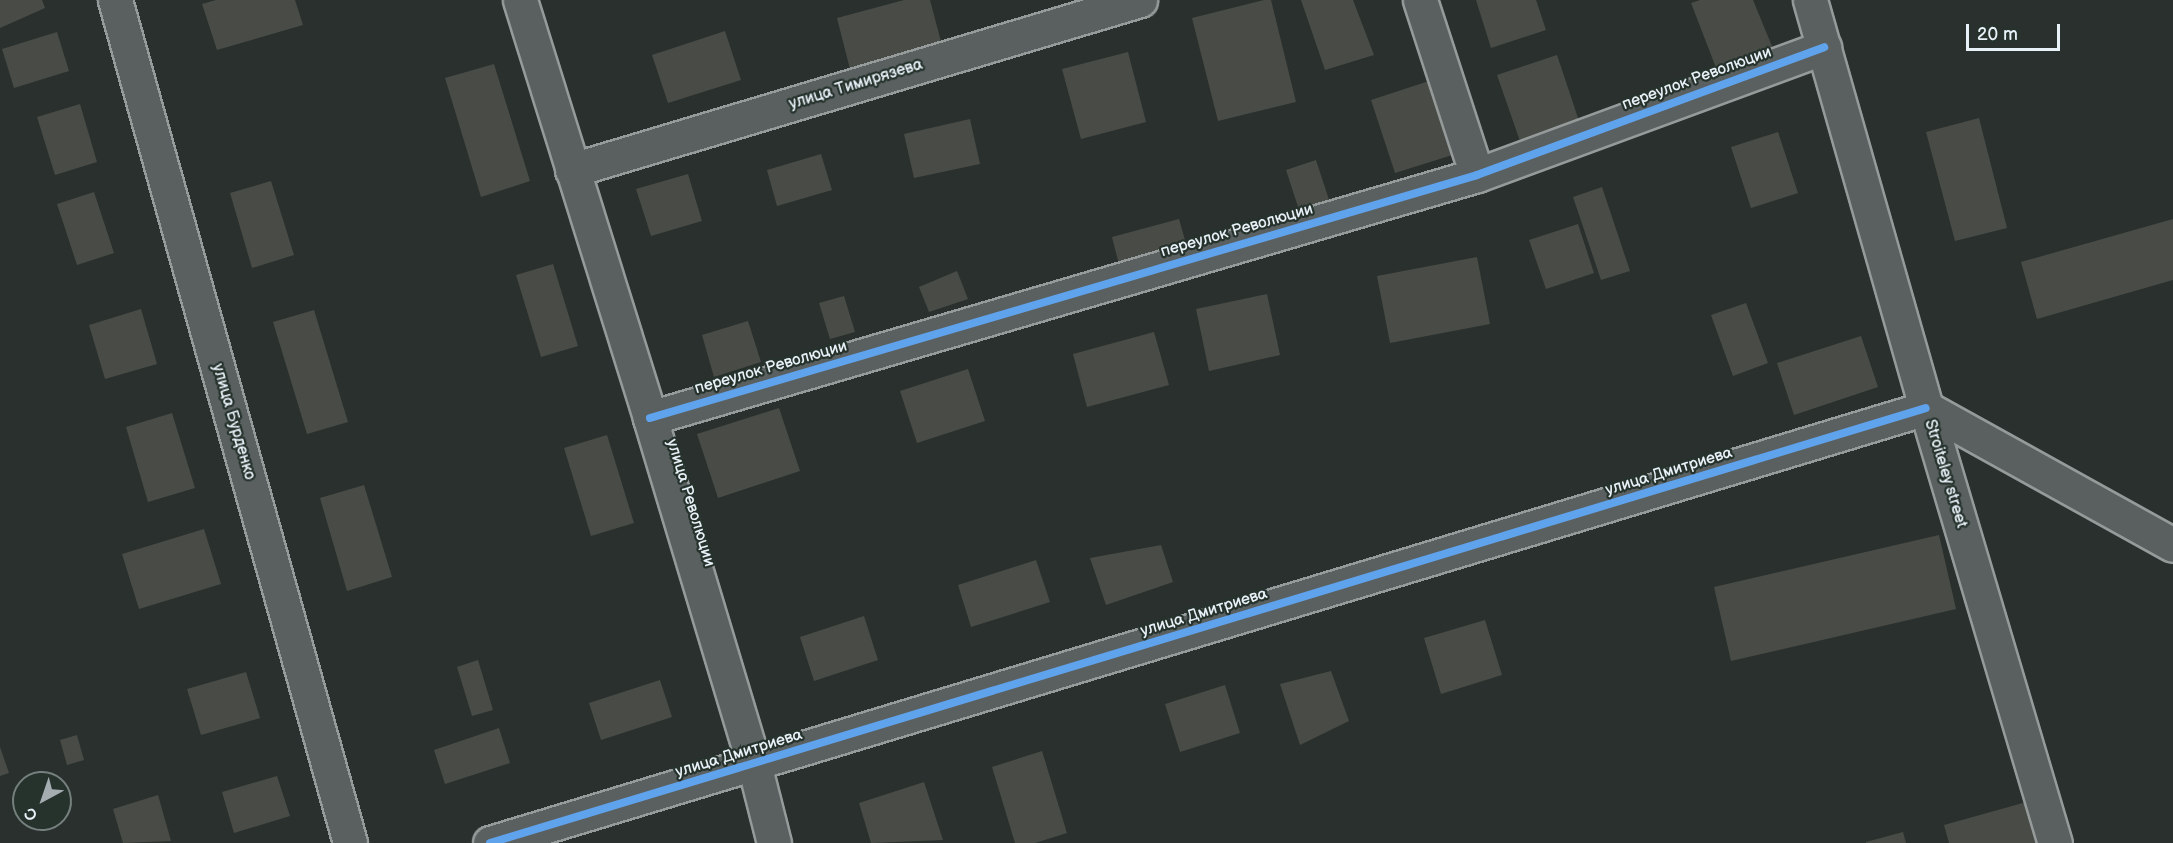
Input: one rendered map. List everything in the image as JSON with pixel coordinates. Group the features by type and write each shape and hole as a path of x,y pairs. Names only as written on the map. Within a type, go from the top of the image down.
{"street":[{"name":"улица Бурденко","path":"115,0 350,843"},
{"name":"улица Революции","path":"520,0 650,418 754,764 774,843"},
{"name":"улица Тимирязева","path":"572,170 1140,0"},
{"path":"1420,0 1477,175"},
{"name":"Stroiteley street","path":"1810,0 1926,408 2055,843"},
{"name":"переулок Революции","path":"650,418 1477,175 1824,47"},
{"path":"1926,408 2171,549"},
{"name":"улица Дмитриева","path":"490,843 1926,408"}],"building":[{"path":"0,0 42,0 45,8 0,28"},
{"path":"216,0 295,0 303,25 217,50 202,4"},
{"path":"904,0 930,0 944,53 852,77 837,18"},
{"path":"1271,0 1296,102 1218,121 1192,18"},
{"path":"1301,0 1353,0 1374,55 1325,70"},
{"path":"1476,0 1536,0 1546,30 1491,48"},
{"path":"1700,0 1753,0 1776,56 1720,78 1691,3"},
{"path":"725,31 741,80 668,103 652,55"},
{"path":"57,32 69,71 14,88 2,49"},
{"path":"1128,52 1146,122 1081,139 1062,69"},
{"path":"1557,55 1580,124 1521,144 1497,75"},
{"path":"494,64 530,181 481,197 445,78"},
{"path":"1438,78 1462,152 1395,173 1371,100"},
{"path":"80,104 97,162 55,175 37,117"},
{"path":"1979,118 2007,228 1955,241 1926,132"},
{"path":"970,119 980,164 914,178 904,134"},
{"path":"1778,132 1798,193 1751,208 1731,147"},
{"path":"821,154 832,190 777,206 767,170"},
{"path":"1316,160 1332,209 1302,219 1286,170"},
{"path":"688,174 702,221 651,236 636,189"},
{"path":"271,181 294,255 252,268 230,193"},
{"path":"1602,187 1630,271 1601,280 1573,197"},
{"path":"94,192 114,253 77,265 57,204"},
{"path":"1179,219 1189,254 1121,272 1112,237"},
{"path":"2173,219 2173,280 2037,319 2021,262"},
{"path":"1578,224 1594,273 1546,289 1529,240"},
{"path":"1477,257 1490,324 1390,343 1377,276"},
{"path":"553,264 578,346 541,357 516,275"},
{"path":"957,271 968,299 929,312 919,287"},
{"path":"1267,294 1280,355 1209,371 1196,309"},
{"path":"844,296 855,332 830,339 819,303"},
{"path":"1746,303 1768,363 1733,376 1711,315"},
{"path":"141,309 157,364 105,379 89,325"},
{"path":"314,310 348,422 307,434 273,322"},
{"path":"748,321 761,362 714,377 702,335"},
{"path":"1154,332 1169,385 1087,407 1073,354"},
{"path":"1861,336 1878,387 1794,415 1777,363"},
{"path":"968,369 985,421 917,443 900,391"},
{"path":"779,408 800,471 718,498 697,434"},
{"path":"172,413 195,488 148,502 126,427"},
{"path":"607,435 634,523 591,536 564,448"},
{"path":"364,485 392,577 347,591 320,498"},
{"path":"204,529 221,584 139,609 122,554"},
{"path":"1939,535 1956,609 1731,661 1714,587"},
{"path":"1161,545 1173,582 1106,605 1090,558"},
{"path":"1036,560 1050,602 971,627 958,585"},
{"path":"864,616 878,660 814,681 800,637"},
{"path":"1485,620 1502,675 1441,694 1424,638"},
{"path":"478,660 493,710 472,716 457,667"},
{"path":"1331,671 1349,721 1300,745 1280,684"},
{"path":"246,672 260,718 201,735 187,689"},
{"path":"660,680 672,717 601,740 589,703"},
{"path":"1225,685 1240,733 1180,752 1165,704"},
{"path":"499,728 510,763 445,784 434,750"},
{"path":"77,735 84,760 67,765 60,740"},
{"path":"0,747 9,773 0,776"},
{"path":"1042,751 1067,833 1035,843 1015,843 992,767"},
{"path":"277,776 290,816 234,833 222,792"},
{"path":"924,782 943,840 871,843 859,803"},
{"path":"158,795 171,841 123,843 113,809"},
{"path":"2030,801 2042,843 1949,843 1944,825"},
{"path":"1903,832 1906,843 1866,843 1866,842"}],"cycle path":[{"path":"650,418 1477,175 1824,47"},
{"path":"490,843 1926,408"}]}
